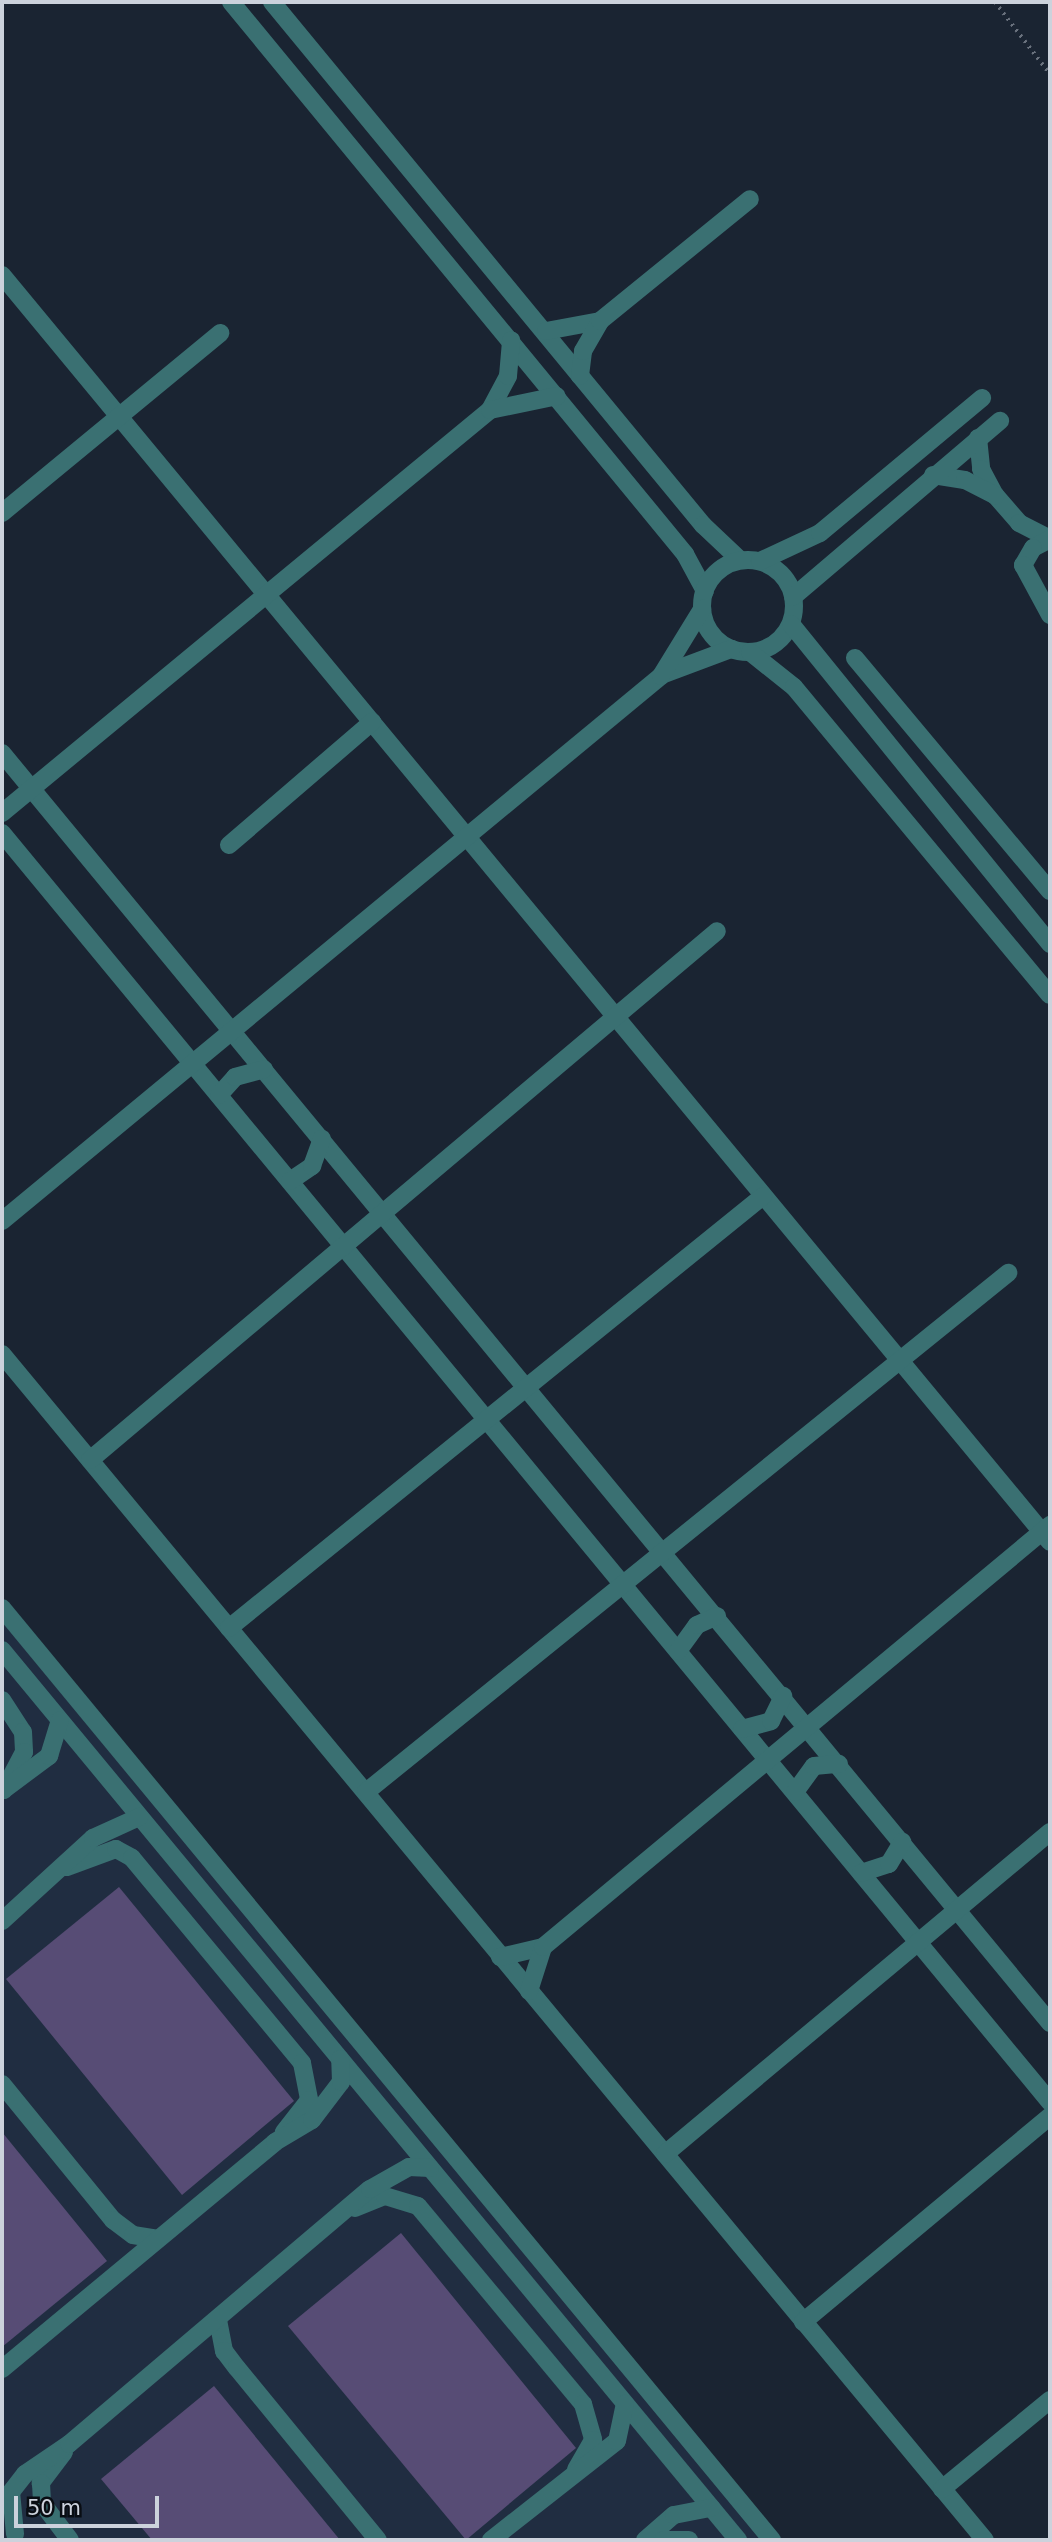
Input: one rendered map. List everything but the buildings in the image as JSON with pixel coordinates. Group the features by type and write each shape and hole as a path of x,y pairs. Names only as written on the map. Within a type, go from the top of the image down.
{"street":[{"path":"231,2 685,554 704,600 707,626 731,649"},
{"path":"272,2 703,525 740,560"},
{"path":"580,376 583,351 600,321 750,199"},
{"path":"2,275 900,1361 1047,1533 808,1725 543,1948 500,1957"},
{"path":"545,331 600,321"},
{"path":"2,513 220,332"},
{"path":"2,813 491,410 508,376 511,340"},
{"path":"491,410 556,396"},
{"path":"760,561 820,533 982,398"},
{"path":"793,597 933,475 1000,421"},
{"path":"978,438 981,469 995,495 1010,514 1050,539"},
{"path":"933,475 965,480 995,495"},
{"path":"1010,514 1023,565 1050,615"},
{"path":"1023,565 1033,548 1050,539"},
{"path":"2,1221 661,676 731,649 750,652 775,643 791,624 793,597 778,570 760,561 740,560 719,571 661,676"},
{"path":"791,624 1050,944"},
{"path":"750,652 794,687 1050,995"},
{"path":"855,658 1050,891"},
{"path":"229,845 372,722"},
{"path":"2,754 808,1725 1050,2024"},
{"path":"2,834 1050,2102"},
{"path":"90,1460 385,1216 717,931"},
{"path":"219,1095 234,1077 264,1069"},
{"path":"290,1181 312,1166 321,1139"},
{"path":"229,1628 763,1196"},
{"path":"366,1792 1008,1273"},
{"path":"2,1354 985,2540"},
{"path":"2,1608 772,2540"},
{"path":"678,1651 688,1632 717,1616"},
{"path":"2,1650 738,2540"},
{"path":"742,1729 771,1721 783,1696"},
{"path":"2,1700 23,1732 24,1752 3,1791"},
{"path":"3,1791 49,1755 60,1721"},
{"path":"795,1792 814,1766 839,1765"},
{"path":"2,1922 67,1867 111,1825 139,1817"},
{"path":"664,2154 920,1945 1050,1832"},
{"path":"861,1873 889,1864 902,1842"},
{"path":"67,1867 116,1849 132,1858 302,2063 311,2082 309,2101 275,2142"},
{"path":"529,1992 543,1948"},
{"path":"4,2365 275,2142 332,2099 341,2082 340,2059"},
{"path":"2,2084 113,2220 133,2235 157,2239"},
{"path":"803,2322 1050,2116"},
{"path":"17,2537 10,2492 25,2473 69,2444 391,2174 430,2168"},
{"path":"348,2211 385,2196 418,2206 583,2404 593,2440 576,2470"},
{"path":"218,2320 224,2351 378,2540"},
{"path":"942,2489 1050,2400"},
{"path":"491,2540 576,2470 617,2441 625,2404"},
{"path":"69,2444 41,2483 42,2503 70,2540"},
{"path":"645,2540 674,2515 711,2508"},
{"path":"2,2518 17,2537"},
{"path":"663,2540 689,2540"}],"path":[{"path":"995,2 1050,74"}],"shaded area":[{"path":"2,1617 765,2540 2,2540"}]}
